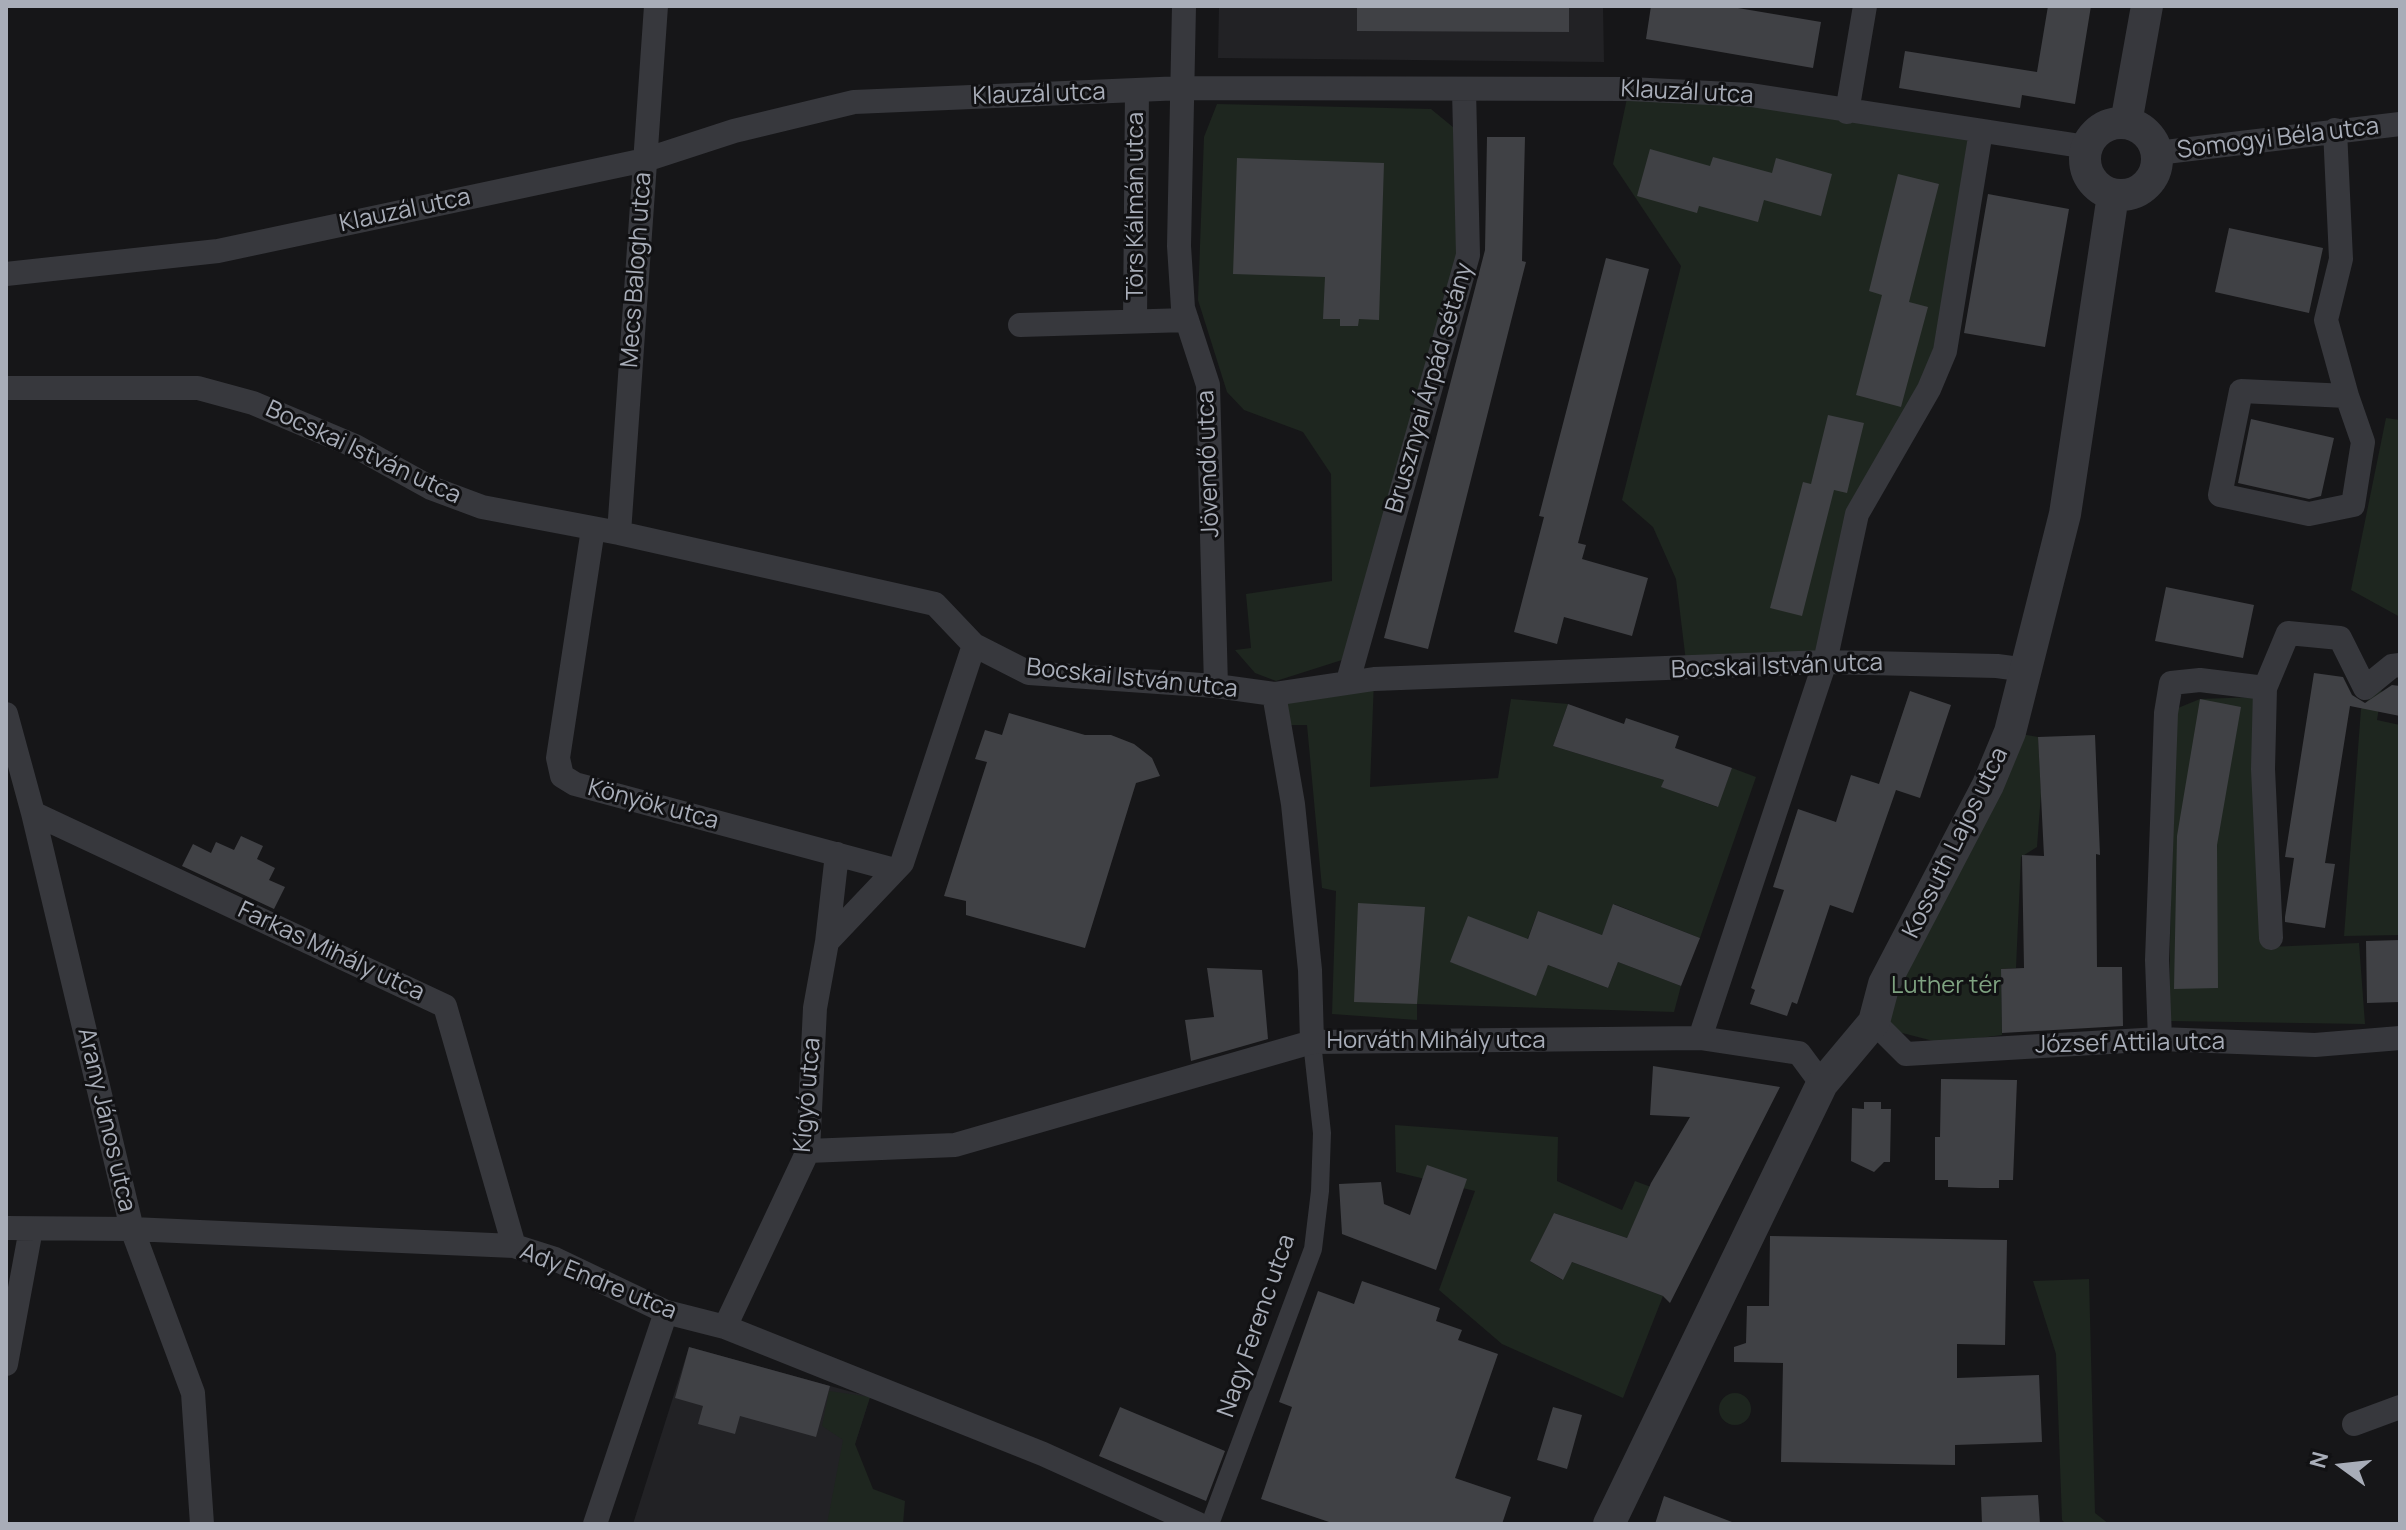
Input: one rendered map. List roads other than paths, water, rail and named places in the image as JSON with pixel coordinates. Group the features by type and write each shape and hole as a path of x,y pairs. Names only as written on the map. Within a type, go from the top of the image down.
{"street":[{"name":"Mecs Balogh utca","path":"619,533 656,6"},
{"name":"Jövendő utca","path":"1184,6 1179,246 1187,320 1208,385 1216,686"},
{"path":"1847,112 1865,6"},
{"path":"2126,123 2147,6"},
{"name":"Klauzál utca","path":"6,274 218,251 645,160 734,131 854,102 1183,88 1629,89 1751,95 2087,147"},
{"name":"Törs Kálmán utca","path":"1135,321 1137,90"},
{"name":"Brusznyai Árpád sétány","path":"1348,681 1468,255 1464,90"},
{"path":"2126,123 2144,130 2157,153 2155,172 2150,182 2131,194 2113,195 2101,190 2088,175 2087,147 2100,129 2126,123"},
{"name":"Somogyi Béla utca","path":"2157,153 2400,124"},
{"path":"2335,130 2341,259 2326,320 2363,442 2353,505 2309,514 2220,495 2241,391 2347,396"},
{"path":"1700,1038 1825,662 1857,514 1929,389 1945,351 1981,131"},
{"name":"Kossuth Lajos utca","path":"1609,1524 1822,1084 1874,1022 1884,984 1988,785 2010,732 2065,514 2113,195"},
{"name":"Törs Kálmán utca","path":"1020,325 1187,320"},
{"name":"Bocskai István utca","path":"6,388 198,388 306,423 431,488 482,507 619,533 935,604 974,645 1029,673 1216,686 1274,694 1348,681 1825,662 1997,666 2027,670"},
{"name":"Könyök utca","path":"593,529 558,758 562,776 575,784 895,870"},
{"path":"2271,938 2263,769 2265,688 2288,633 2340,638 2365,688 2379,675 2400,665"},
{"path":"827,942 902,863 974,645"},
{"path":"2160,1039 2157,960 2166,713 2171,683 2200,680 2265,688"},
{"path":"1274,694 1293,804 1310,970 1312,1042"},
{"name":"Arany János utca","path":"6,714 33,813 132,1229 193,1393 202,1524"},
{"name":"Farkas Mihály utca","path":"33,813 445,1006 514,1246"},
{"name":"Kígyó utca","path":"725,1327 808,1151 815,1008 827,942 837,854"},
{"name":"József Attila utca","path":"1874,1022 1906,1054 2160,1039 2315,1045 2400,1038"},
{"name":"Horváth Mihály utca","path":"808,1151 955,1145 1312,1042 1700,1038 1799,1053 1822,1084"},
{"name":"Nagy Ferenc utca","path":"1210,1524 1313,1249 1322,1133 1312,1042"},
{"name":"Ady Endre utca","path":"6,1228 132,1229 514,1246 555,1259 666,1312 725,1327 1043,1454 1198,1524"},
{"path":"6,1364 31,1229"},
{"path":"595,1524 666,1312"},
{"path":"2354,1424 2400,1407"}],"park label":[{"name":"Luther tér","path":"1946,986"}]}
